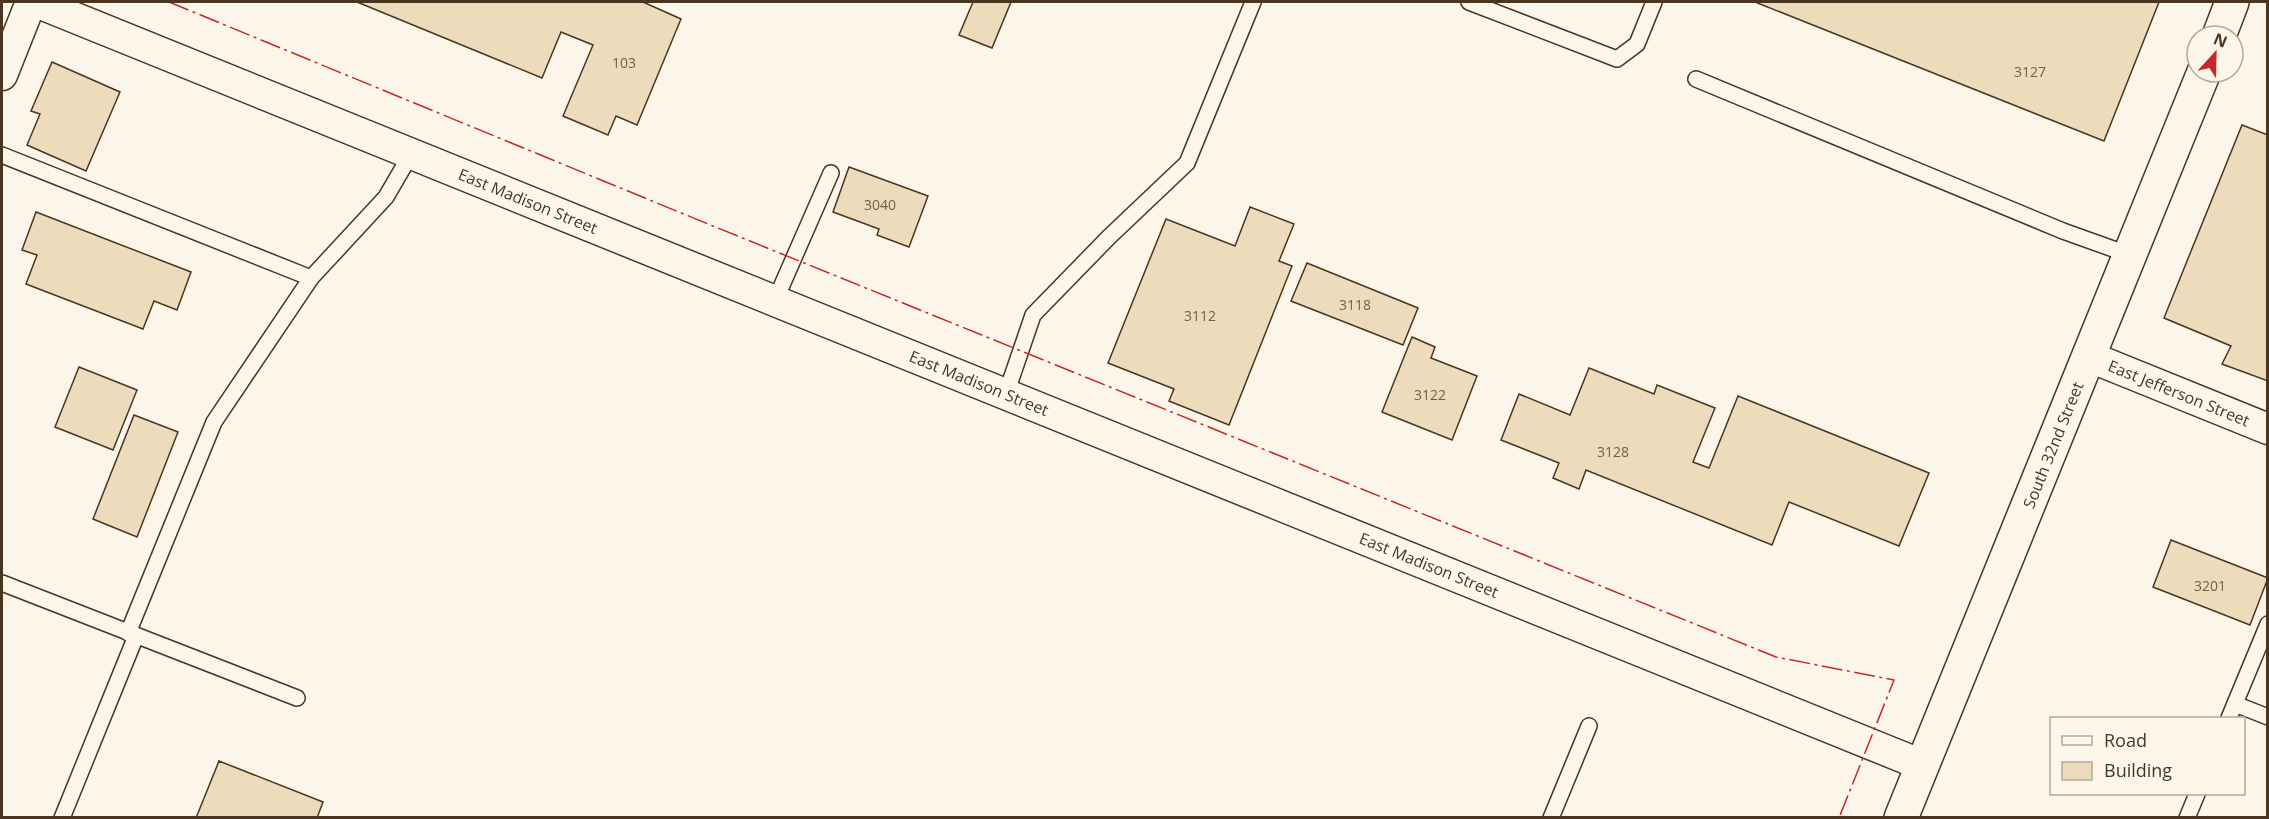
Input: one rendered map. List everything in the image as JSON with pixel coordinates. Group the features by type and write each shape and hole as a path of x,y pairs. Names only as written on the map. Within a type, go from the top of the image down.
{"main road":[{"path":"2223,24 2232,2"},
{"name":"South 32nd Street","path":"1901,818 2199,84"}],"street":[{"path":"2,75 31,2"},
{"name":"East Madison Street","path":"36,2 1922,765"},
{"name":"East Jefferson Street","path":"2090,357 2268,429"}],"lane":[{"path":"1006,394 1033,315 1109,237 1187,163 1253,2"},
{"path":"1469,2 1617,59 1637,44 1654,2"},
{"path":"1696,79 2063,231 2130,255"},
{"path":"2,154 311,278"},
{"path":"62,818 214,422 311,278 386,197 411,154"},
{"path":"775,301 831,173"},
{"path":"2,583 297,698"},
{"path":"2229,717 2268,624"},
{"path":"2235,704 2268,717"},
{"path":"1551,818 1589,726"},
{"path":"2187,818 2198,795"}],"building":[{"path":"357,2 643,2 681,19 637,125 616,116 608,135 563,116 593,45 561,32 542,78"},
{"path":"973,2 1011,2 992,48 959,35"},
{"path":"1755,2 2159,2 2104,141"},
{"path":"52,62 120,92 86,171 27,145 40,114 31,111"},
{"path":"2242,125 2268,135 2268,381 2222,364 2231,346 2164,318"},
{"path":"849,167 928,196 909,247 877,235 879,229 833,212"},
{"path":"1250,207 1294,224 1279,261 1292,266 1229,425 1169,401 1174,389 1108,363 1166,219 1235,246"},
{"path":"36,212 191,272 177,310 154,301 143,329 26,284 37,255 22,250"},
{"path":"1307,263 1418,308 1403,345 1291,301"},
{"path":"1412,337 1435,347 1431,358 1477,376 1452,440 1382,412"},
{"path":"79,367 137,390 113,450 55,427"},
{"path":"1589,368 1654,394 1657,385 1715,408 1693,462 1709,468 1738,396 1929,473 1899,546 1789,502 1772,545 1586,470 1579,489 1553,478 1559,463 1501,440 1519,394 1570,415"},
{"path":"134,415 178,432 137,537 93,519"},
{"path":"2171,540 2268,578 2250,625 2153,587"},
{"path":"219,761 323,802 317,818 196,818"}],"power":[{"path":"169,2 708,224 1776,657 1894,680 1839,818"}]}
